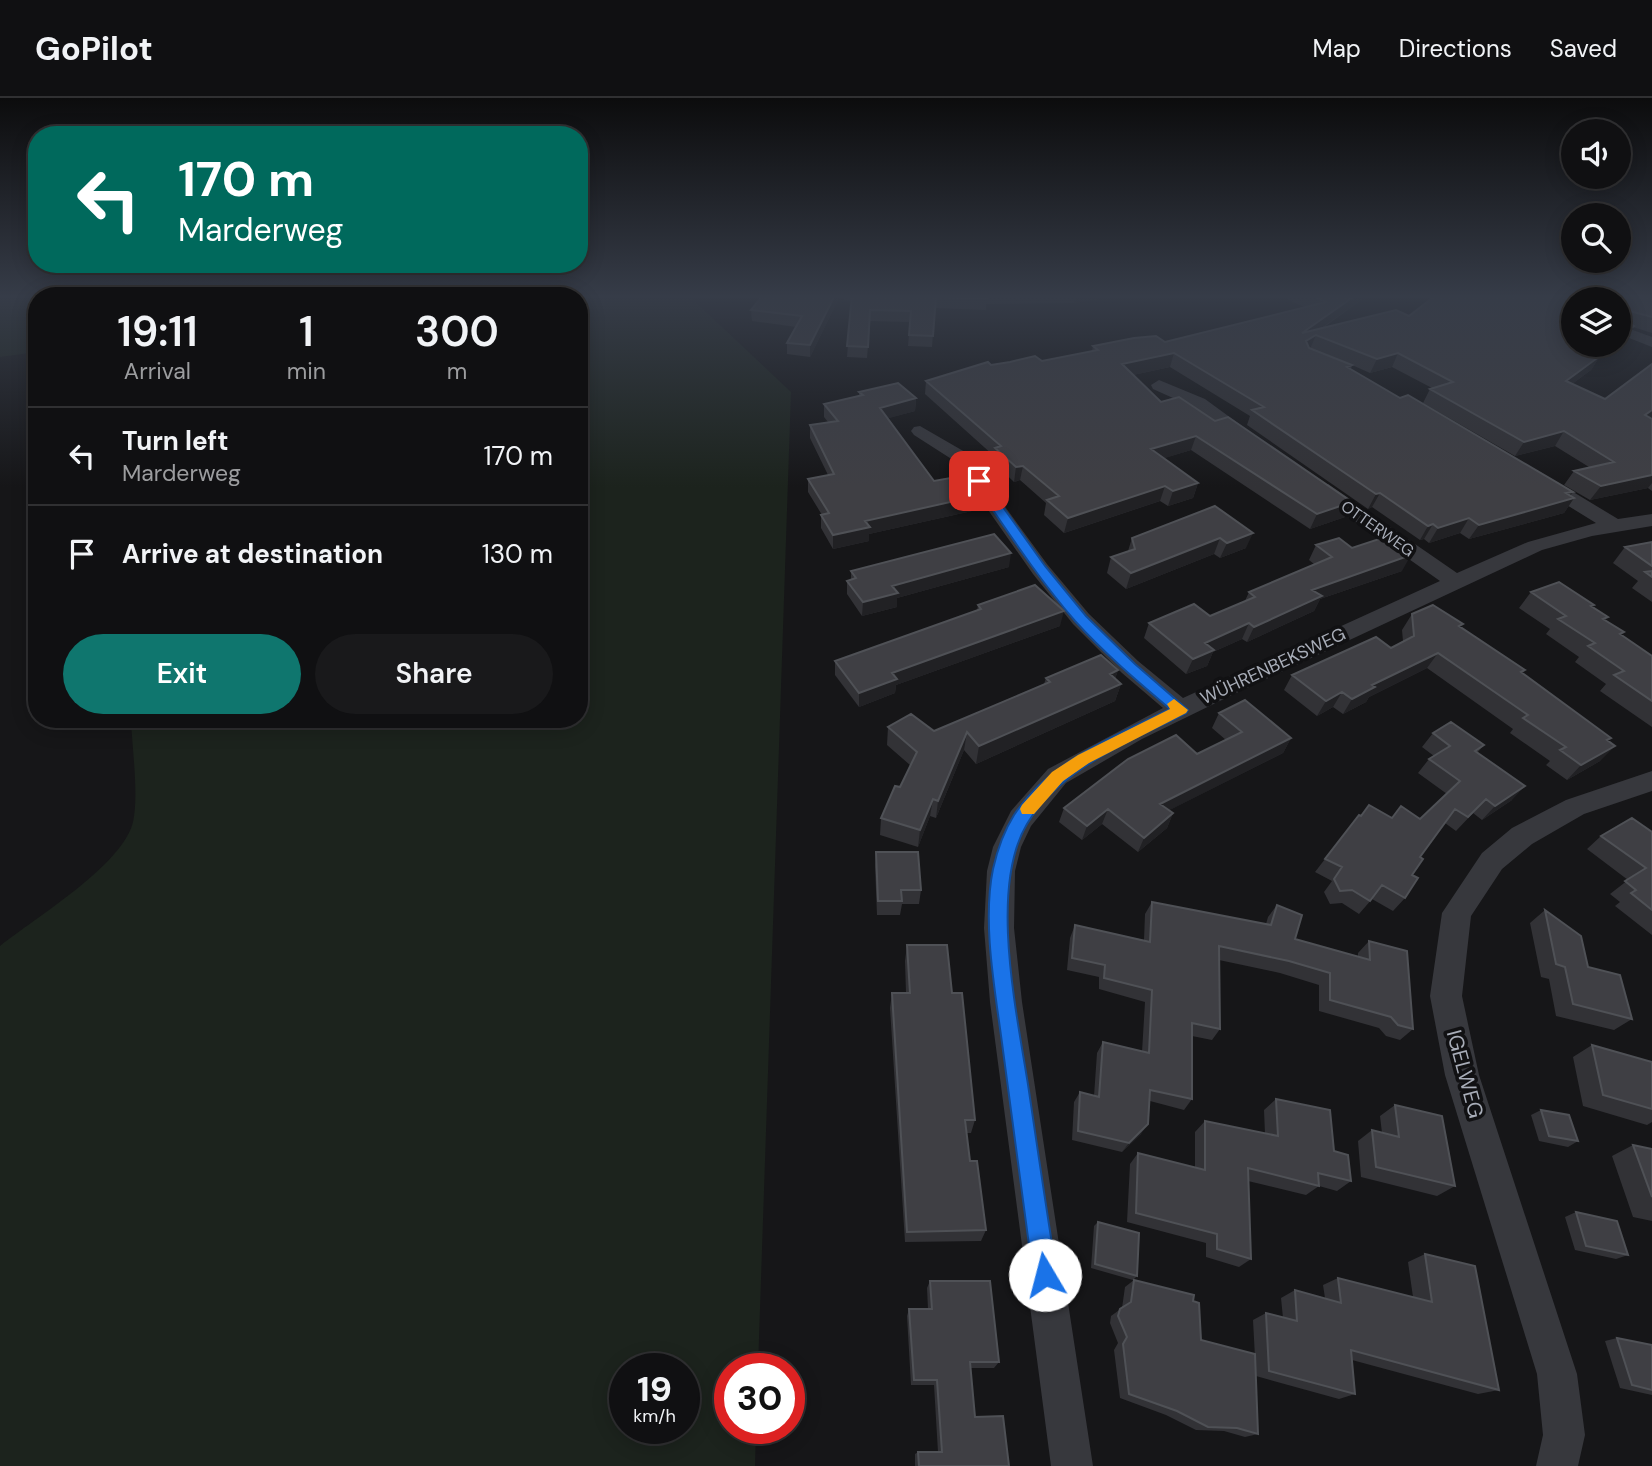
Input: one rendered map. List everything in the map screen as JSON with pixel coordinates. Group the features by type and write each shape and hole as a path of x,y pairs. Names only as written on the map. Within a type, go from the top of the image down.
{"street":[{"path":"1159,385 1199,403 1265,449"},
{"path":"920,431 959,456 1040,569 1081,619 1130,667 1181,710"},
{"path":"1524,470 1613,525"},
{"name":"OTTERWEG","path":"1310,480 1454,581"},
{"name":"WÜHRENBEKSWEG","path":"1072,1466 1006,1002 999,928 1001,871 1007,846 1021,819 1058,776 1084,759 1181,710 1454,581 1535,546 1613,525 1652,520"},
{"name":"IGELWEG","path":"1557,1466 1564,1434 1557,1374 1462,1075 1446,996 1451,955 1457,913 1492,860 1522,836 1575,807 1652,781"}],"shaded area":[{"path":"588,359 756,359 791,392 759,1353 714,1353 714,1444 756,1444 755,1466 0,1466 0,946 76,890 113,856 126,839 133,822 135,799 132,728 588,728"}],"building":[{"path":"1039,359 1042,361 1146,359 1122,364 1161,402 1179,397 1215,421 1228,417 1352,502 1317,514 1196,436 1151,449 1198,483 1173,491 1165,486 1068,518 1047,500 1059,496 1023,466 1016,467 995,448 1001,446 926,381 988,362 991,365"},
{"path":"1184,359 1336,359 1352,365 1347,367 1400,398 1408,395 1573,492 1566,493 1574,498 1479,525 1469,518 1438,528 1433,524 1428,526 1252,410 1264,407"},
{"path":"1409,359 1596,359 1566,381 1605,399 1652,364 1652,410 1645,415 1652,419 1652,475 1601,486 1574,471 1614,462 1564,431 1524,442 1430,389 1453,382"},
{"path":"898,383 916,398 880,408 934,481 956,477 973,497 865,521 870,527 833,535 821,515 829,513 808,479 834,474 810,425 838,421 824,404"},
{"path":"1215,506 1253,533 1227,543 1220,538 1131,573 1111,557 1135,549 1132,538"},
{"path":"994,534 1011,553 892,586 898,593 863,602 847,581 856,578 851,571"},
{"path":"1385,537 1411,555 1312,590 1322,596 1254,627 1249,623 1205,643 1214,650 1193,659 1149,623 1194,604 1210,616 1255,597 1249,592 1332,557 1316,545 1339,538 1352,548"},
{"path":"1652,542 1652,566 1625,547"},
{"path":"1559,582 1594,605 1591,606 1608,617 1603,619 1624,632 1620,634 1652,656 1652,701 1614,675 1624,671 1588,646 1595,643 1558,619 1566,616 1531,592"},
{"path":"1035,585 1064,611 892,673 897,679 859,693 835,661 981,609 978,605"},
{"path":"1433,605 1463,624 1459,626 1525,670 1521,672 1611,738 1607,740 1615,746 1581,765 1560,750 1566,747 1523,718 1528,715 1438,653 1372,685 1375,687 1352,699 1342,692 1326,701 1292,675 1376,637 1391,648 1414,636 1412,614"},
{"path":"1101,655 1118,670 1110,674 1121,684 979,746 967,732 938,801 933,799 920,830 881,818 895,786 900,787 917,752 888,727 911,714 934,731 1050,682 1046,678"},
{"path":"1245,700 1291,738 1160,804 1173,813 1144,838 1108,809 1087,826 1064,808 1128,759 1176,735 1197,754 1242,732 1219,713"},
{"path":"1451,722 1484,745 1475,751 1525,786 1495,806 1486,799 1468,817 1455,809 1420,857 1423,859 1412,875 1418,878 1405,898 1382,885 1370,901 1352,890 1340,891 1334,879 1342,867 1325,859 1369,805 1392,818 1401,806 1420,819 1460,781 1429,759 1450,746 1433,733"},
{"path":"1632,818 1652,832 1652,910 1631,893 1636,890 1625,881 1646,868 1601,836"},
{"path":"876,852 918,852 921,890 901,890 902,901 878,901"},
{"path":"1152,902 1271,925 1277,905 1302,915 1295,939 1370,960 1369,941 1407,951 1413,1029 1398,1025 1391,1017 1330,1000 1330,973 1219,946 1220,1029 1192,1023 1192,1099 1150,1090 1148,1124 1129,1143 1078,1131 1080,1092 1099,1097 1103,1042 1149,1053 1152,990 1104,978 1105,965 1072,958 1075,925 1150,942"},
{"path":"1545,910 1581,936 1588,967 1620,975 1632,1019 1573,1004 1565,967 1556,964"},
{"path":"907,945 947,945 952,993 962,993 975,1120 965,1120 970,1161 977,1161 986,1230 907,1232 892,993 910,993"},
{"path":"1592,1045 1652,1062 1652,1109 1603,1095"},
{"path":"1276,1099 1330,1110 1334,1151 1348,1155 1351,1181 1318,1173 1319,1186 1248,1168 1251,1259 1217,1249 1217,1234 1136,1213 1138,1153 1205,1170 1205,1121 1278,1136"},
{"path":"1395,1105 1442,1116 1455,1186 1376,1167 1372,1130 1399,1137"},
{"path":"1541,1110 1569,1115 1578,1141 1549,1136"},
{"path":"1633,1145 1652,1149 1652,1197"},
{"path":"1576,1212 1617,1221 1628,1255 1586,1246"},
{"path":"1098,1222 1139,1233 1137,1276 1095,1264"},
{"path":"1425,1254 1475,1266 1499,1390 1351,1350 1355,1394 1269,1371 1266,1313 1297,1321 1295,1290 1341,1303 1338,1278 1432,1302"},
{"path":"1134,1280 1194,1295 1193,1301 1199,1303 1201,1340 1255,1354 1258,1434 1237,1428 1208,1427 1177,1411 1129,1394 1123,1344 1127,1337 1118,1316 1120,1309 1131,1302"},
{"path":"930,1281 990,1281 999,1362 970,1362 975,1417 1003,1416 1009,1466 919,1466 918,1452 942,1452 937,1380 914,1380 909,1309 932,1309"},
{"path":"1617,1338 1652,1345 1652,1390 1632,1385"}],"slow traffic":[{"path":"1028,809 1058,776 1084,759 1181,710 1174,704"}],"route":[{"path":"979,481 1040,569 1081,619 1130,667 1181,710 1084,759 1058,776 1039,794 1021,819 1007,846 998,894 999,928 1006,1002 1045,1275"}]}
